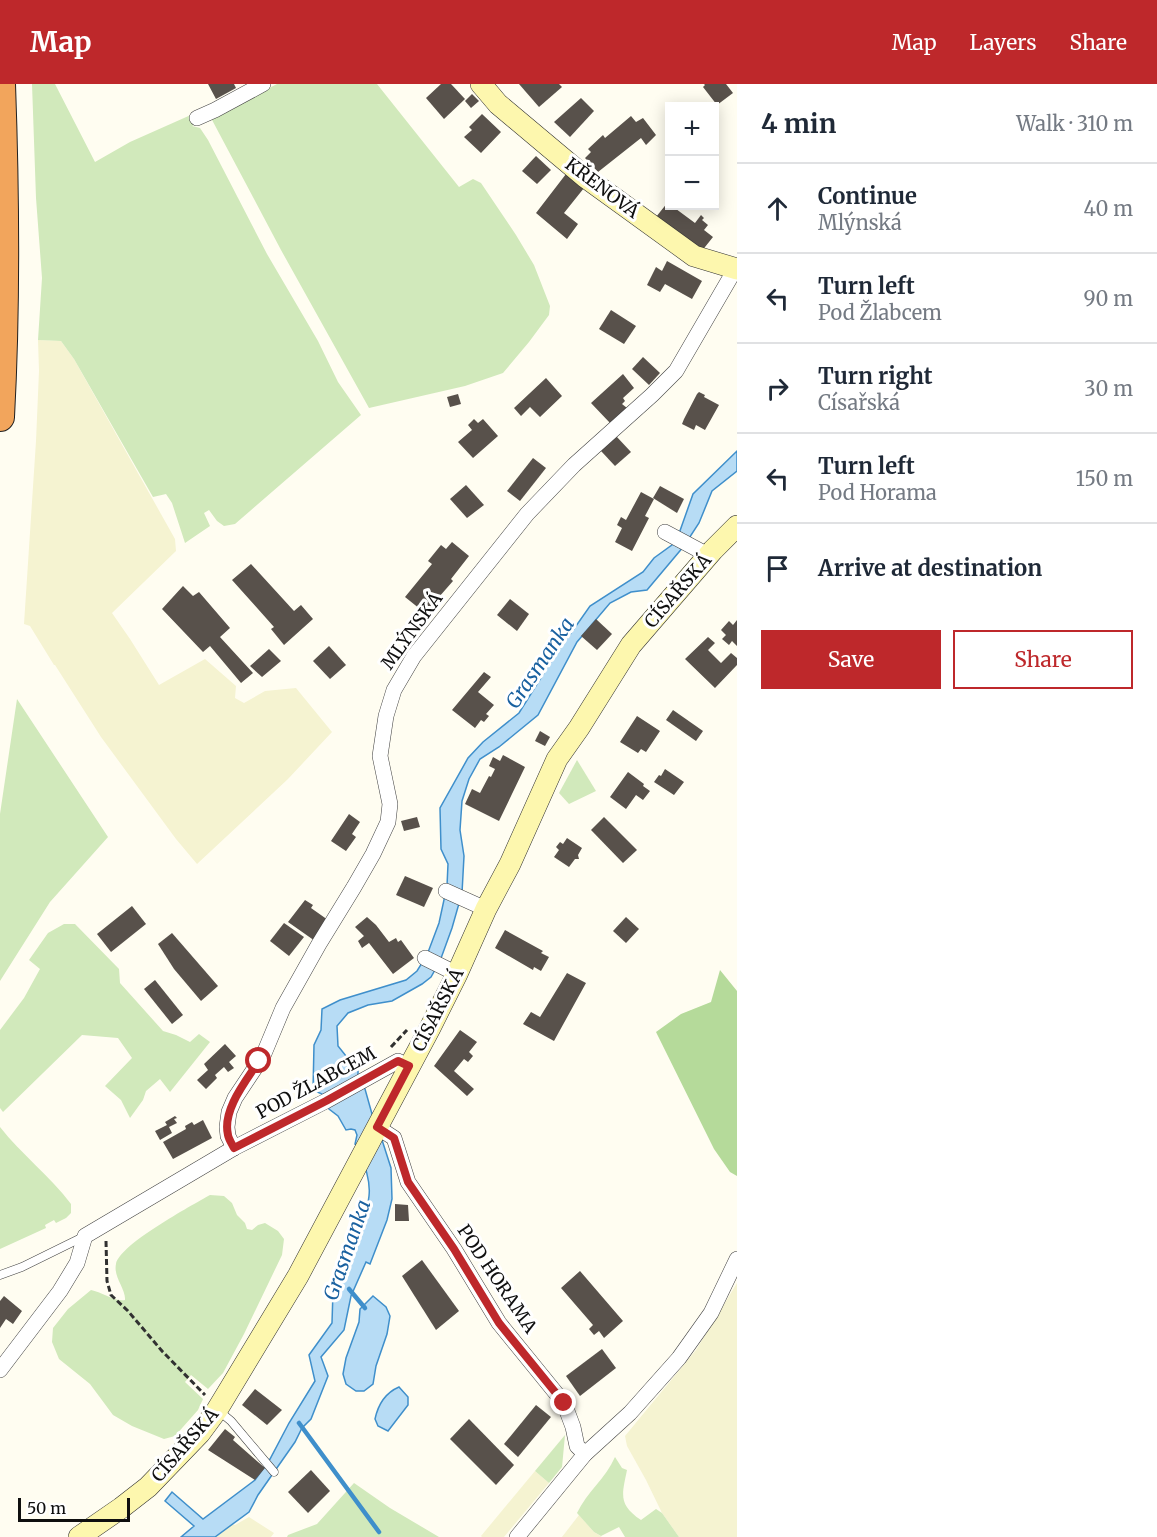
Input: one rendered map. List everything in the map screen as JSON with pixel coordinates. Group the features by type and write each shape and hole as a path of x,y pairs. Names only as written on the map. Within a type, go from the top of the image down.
{"highway":[{"path":"0,417 4,253 2,84"}],"street":[{"path":"197,118 263,84"},
{"name":"KŘENOVÁ","path":"481,84 498,104 585,177 694,256 736,268"},
{"name":"MLÝNSKÁ","path":"234,1148 228,1136 227,1127 229,1112 235,1098 262,1056 283,1008 373,854 388,822 390,804 380,749 394,690 414,656 526,514 574,465 676,371 736,268"},
{"name":"CÍSAŘSKÁ","path":"79,1537 152,1483 200,1433 217,1410 298,1276 409,1066 440,966 486,909 510,864 555,762 579,728 626,651 708,555 737,526"},
{"path":"676,538 708,555"},
{"path":"446,891 486,909"},
{"name":"POD ŽLABCEM","path":"85,1236 234,1148 398,1061 409,1066"},
{"name":"POD HORAMA","path":"377,1127 394,1138 408,1182 454,1249 499,1323 564,1403 577,1446 585,1454"},
{"path":"0,1370 60,1291 76,1263 85,1236"},
{"path":"518,1537 585,1454 630,1413 679,1358 711,1313 737,1259"}],"lane":[{"path":"0,1275 22,1267 85,1236"},
{"path":"217,1410 231,1421 274,1472"}],"path":[{"path":"103,1225 107,1252 107,1281 111,1295 162,1351 200,1388 217,1410"}],"shaded area":[{"path":"38,340 61,341 74,359 175,539 176,551 112,613 159,685 205,659 236,686 235,698 244,703 265,691 296,688 332,732 288,779 197,864 101,737 30,626 24,624 36,441"},
{"path":"737,1283 737,1537 679,1537 662,1513 627,1446 625,1436 696,1350"},
{"path":"535,1471 549,1483 504,1537 482,1537 481,1536"},
{"path":"579,1515 594,1532 602,1537 562,1537"},
{"path":"249,1517 274,1533 271,1537 215,1537 232,1524 235,1525"}],"green space":[{"path":"32,84 55,84 95,162 130,142 193,114 201,121 192,126 200,128 208,140 267,254 318,341 338,382 361,415 235,524 224,526 209,510 204,513 210,526 185,543 172,503 166,494 153,497 74,359 61,341 38,340 42,278 36,198"},
{"path":"277,84 377,84 459,187 473,179 481,183 534,265 550,306 549,315 503,373 465,386 369,408 211,118"},
{"path":"17,699 108,837 50,902 0,981 0,814"},
{"path":"577,760 596,791 569,804 559,793"},
{"path":"64,924 75,924 119,969 120,983 163,1031 190,1042 199,1034 210,1042 170,1092 160,1079 146,1091 143,1100 130,1118 121,1100 105,1086 132,1058 118,1038 82,1035 3,1112 0,1108 0,1030 24,998 40,969 29,960 48,933"},
{"path":"720,970 737,991 737,1176 730,1172 714,1149 656,1032 681,1014 711,1002"},
{"path":"0,1127 63,1194 71,1204 71,1213 66,1218 56,1223 54,1220 45,1225 46,1228 0,1249"},
{"path":"210,1195 224,1196 232,1203 247,1229 252,1230 265,1223 278,1231 284,1239 282,1255 223,1373 208,1389 191,1375 185,1382 203,1399 198,1410 175,1436 164,1439 132,1426 113,1415 90,1384 59,1359 52,1342 53,1328 68,1309 91,1290 117,1300 125,1300 116,1269 120,1256 142,1236"},
{"path":"565,1435 562,1467 549,1483 535,1471"},
{"path":"615,1457 622,1468 627,1470 623,1493 628,1509 641,1520 656,1509 662,1513 679,1537 625,1537 619,1527 601,1536 594,1532 577,1513 607,1472"},
{"path":"354,1483 439,1537 287,1537 317,1524"}],"water":[{"path":"737,451 737,471 712,491 699,523 684,546 647,590 631,592 610,603 577,642 538,715 499,747 480,759 469,779 462,801 460,830 464,856 462,893 440,961 431,977 392,1001 368,1005 348,1013 337,1026 338,1046 358,1071 391,1168 392,1199 387,1220 370,1264 366,1262 351,1296 344,1330 321,1357 328,1376 311,1419 302,1428 249,1512 215,1537 181,1537 194,1526 165,1501 172,1492 203,1519 255,1480 270,1459 315,1381 309,1355 332,1323 333,1291 350,1256 347,1254 366,1211 369,1183 355,1144 357,1135 355,1130 346,1130 338,1116 329,1109 322,1094 313,1090 314,1045 321,1030 322,1009 340,1000 406,980 417,971 427,955 439,923 447,886 448,864 441,849 440,808 468,758 483,742 519,713 564,641 590,606 643,572 654,558 676,542 693,494"},
{"path":"373,1296 386,1307 390,1316 387,1334 376,1366 373,1384 364,1391 356,1391 346,1384 343,1374 346,1358 359,1322 360,1309"},
{"path":"399,1387 408,1397 408,1405 388,1431 378,1426 375,1419 383,1400"}],"building":[{"path":"208,84 234,84 236,88 216,99"},
{"path":"441,84 451,84 465,99 444,119 426,98"},
{"path":"519,84 559,84 562,87 539,107"},
{"path":"726,84 733,93 719,104 715,102 703,87"},
{"path":"472,94 479,101 471,108 465,101"},
{"path":"581,98 594,111 570,137 554,122"},
{"path":"482,114 501,132 481,153 464,137 472,130 469,127"},
{"path":"631,116 636,122 643,118 656,135 646,145 641,138 598,172 585,158 591,152 588,149 603,135 605,138"},
{"path":"536,156 551,170 537,184 522,171"},
{"path":"566,174 584,188 564,213 578,224 567,239 536,213"},
{"path":"665,206 665,210 677,210 695,223 701,215 704,218 702,220 708,225 704,230 713,237 701,252 656,217"},
{"path":"667,261 702,281 692,299 665,284 660,292 647,285 656,267 662,271"},
{"path":"611,310 636,326 624,344 599,329"},
{"path":"643,357 660,373 649,385 632,369"},
{"path":"623,374 634,388 623,398 625,401 622,404 627,408 610,423 591,403"},
{"path":"546,378 562,396 540,417 530,407 521,416 514,408"},
{"path":"699,392 719,405 705,430 696,425 694,430 682,424"},
{"path":"458,394 461,404 450,407 447,397"},
{"path":"474,419 478,423 483,419 498,436 473,458 458,442 472,430 468,425"},
{"path":"616,436 631,452 615,466 601,451"},
{"path":"533,458 546,468 520,501 507,491"},
{"path":"466,485 484,505 467,518 450,499"},
{"path":"660,486 684,499 677,513 653,498"},
{"path":"641,492 654,499 645,516 649,518 632,551 615,542 622,528 617,525 621,517 626,520"},
{"path":"452,542 469,556 451,579 453,581 425,613 405,597 432,564 428,561 441,545 446,549"},
{"path":"251,564 294,611 301,605 313,619 284,645 271,629 274,627 232,580"},
{"path":"183,586 193,596 199,592 230,628 220,637 253,673 241,683 210,646 203,652 162,609"},
{"path":"510,599 529,614 517,631 497,615"},
{"path":"596,619 612,634 597,650 581,636"},
{"path":"737,620 737,646 732,641 729,645 722,639 726,635 721,630 729,621 733,625"},
{"path":"708,637 715,643 708,650 721,663 731,653 737,658 737,665 715,688 685,659"},
{"path":"329,646 346,665 330,679 313,661"},
{"path":"269,649 281,661 262,677 250,666"},
{"path":"484,672 491,677 478,692 494,705 486,714 489,716 484,722 481,720 475,728 452,710"},
{"path":"673,710 703,731 696,741 666,720"},
{"path":"637,716 660,731 646,752 641,749 638,753 620,742"},
{"path":"540,731 550,737 545,746 535,741"},
{"path":"503,755 525,767 499,821 465,804 472,789 480,793 489,776 491,777 495,769 489,766 493,757 500,761"},
{"path":"665,769 684,782 674,795 654,782"},
{"path":"628,772 650,791 643,800 636,795 626,809 610,797"},
{"path":"349,814 360,822 352,834 356,837 346,851 331,841"},
{"path":"417,817 420,827 404,831 401,821"},
{"path":"604,817 637,850 623,863 591,830"},
{"path":"567,838 582,848 578,855 579,859 575,859 569,867 554,857 559,850 556,847 560,842 563,844"},
{"path":"405,876 433,888 424,907 396,895"},
{"path":"305,900 313,905 311,908 328,920 315,941 288,922"},
{"path":"132,906 146,924 111,952 97,934"},
{"path":"367,917 389,942 396,938 398,942 401,940 414,958 393,974 369,943 362,948 358,941 364,936 355,927"},
{"path":"626,917 639,929 626,943 613,931"},
{"path":"284,923 304,937 289,956 270,941"},
{"path":"505,930 543,951 541,953 549,957 541,971 534,967 533,970 495,948"},
{"path":"172,933 218,986 201,1001 174,969 158,944"},
{"path":"567,973 586,983 554,1041 523,1024 531,1012 540,1017"},
{"path":"155,980 183,1015 172,1024 144,989"},
{"path":"460,1030 477,1042 469,1052 473,1056 468,1062 464,1059 454,1071 474,1089 467,1096 434,1066"},
{"path":"225,1044 236,1056 229,1062 234,1068 228,1072 224,1067 215,1075 217,1078 206,1089 197,1080 208,1070 204,1064"},
{"path":"175,1116 177,1123 169,1127 172,1133 160,1140 155,1131 167,1125 165,1122"},
{"path":"203,1120 212,1138 173,1159 163,1142 186,1129 185,1126 192,1122 194,1125"},
{"path":"395,1204 408,1205 409,1221 395,1221"},
{"path":"422,1260 459,1311 436,1330 402,1276"},
{"path":"580,1271 623,1321 604,1338 599,1331 594,1335 589,1329 593,1325 561,1288"},
{"path":"4,1296 22,1311 13,1324 6,1319 0,1328 0,1301"},
{"path":"602,1349 616,1368 580,1396 566,1376"},
{"path":"255,1389 282,1410 267,1425 242,1405"},
{"path":"536,1405 551,1417 518,1457 504,1444"},
{"path":"469,1419 514,1465 496,1485 450,1439"},
{"path":"225,1429 235,1437 233,1440 265,1468 255,1480 208,1450"},
{"path":"311,1470 330,1491 308,1513 288,1492"}],"waterway":[{"name":"Grasmanka","path":"349,1289 365,1308"},
{"path":"299,1423 379,1532"}],"route":[{"path":"259,1061 235,1098 229,1112 228,1136 234,1148 398,1061 409,1066 377,1127 394,1138 408,1182 454,1249 499,1323 564,1403"}]}
